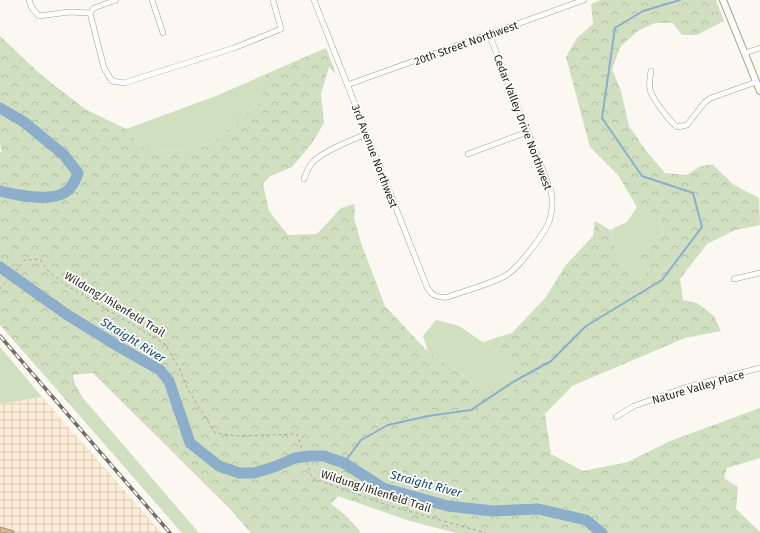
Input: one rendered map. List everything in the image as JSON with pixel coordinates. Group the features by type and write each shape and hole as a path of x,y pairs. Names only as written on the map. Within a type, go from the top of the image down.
{"street":[{"path":"29,0 32,8 39,16 69,12 90,13"},
{"path":"90,13 94,8 116,0"},
{"path":"152,0 163,34"},
{"path":"90,13 104,68 112,81 124,83 234,48 281,29 273,0"},
{"name":"3rd Avenue Northwest","path":"314,0 428,290 436,297 448,297"},
{"name":"20th Street Northwest","path":"347,85 584,0"},
{"path":"723,0 760,91"},
{"name":"Cedar Valley Drive Northwest","path":"448,297 496,280 512,271 520,264 543,235 547,227 552,207 550,191 489,34"},
{"path":"745,53 760,48"},
{"path":"651,71 649,83 651,93 672,123 678,127 687,125 700,106 711,98 756,82"},
{"path":"468,154 527,132"},
{"path":"304,179 307,170 313,162 337,147 366,134"},
{"path":"734,279 760,273"},
{"name":"Nature Valley Place","path":"616,417 634,406 684,388 760,369"}],"path":[{"name":"Wildung/Ihlenfeld Trail","path":"0,289 25,260 40,259 47,270 64,284 165,344 180,370 187,388 215,433 236,436 297,434 312,478 387,505 486,533"}],"shaded area":[{"path":"42,397 162,533 0,533 0,404"}],"green space":[{"path":"601,0 716,0 724,21 697,35 682,35 673,23 655,23 638,31 621,46 612,69 621,91 629,126 647,152 665,173 687,175 699,167 712,164 734,185 759,198 760,225 735,230 707,244 680,279 683,300 697,303 714,316 721,331 685,338 572,386 545,414 551,454 583,471 628,462 670,441 760,408 760,458 727,468 724,478 738,487 736,509 760,531 760,533 456,533 410,521 338,496 331,504 344,514 360,531 359,533 251,533 229,508 93,373 73,375 75,384 83,398 72,407 0,325 0,153 2,151 0,145 0,36 39,73 85,109 126,129 144,148 177,152 211,143 262,100 266,74 326,48 336,74 329,67 321,94 324,123 312,143 292,167 270,176 263,184 269,211 288,235 317,234 341,208 354,204 354,218 361,243 385,306 428,352 470,380 512,399 515,377 506,358 483,342 512,333 546,297 565,266 593,236 595,221 610,230 618,255 629,274 640,280 649,270 637,251 641,243 664,234 660,218 637,207 618,175 590,147 566,57 577,38 593,24 591,4"},
{"path":"266,74 263,99 211,143 177,152 144,148 126,129 216,96"},
{"path":"637,207 660,218 664,234 641,243 649,270 640,280 629,274 618,255 610,230 627,222"},
{"path":"436,320 459,326 506,358 515,377 512,399 470,380 428,352 423,336"},
{"path":"0,347 42,397 0,404"},
{"path":"83,398 199,533 182,533 72,407"}],"building":[{"path":"0,527 14,531 14,533 0,533"}],"waterway":[{"path":"344,463 361,440 388,425 428,416 471,410 513,382 551,361 586,326 662,280 702,227 693,193 642,176 602,118 615,28 643,11 680,0"},
{"name":"Straight River","path":"0,108 24,122 64,155 78,173 71,187 64,193 57,196 32,197 0,191"},
{"name":"Straight River","path":"0,267 66,314 160,370 169,381 190,443 219,466 239,473 254,473 274,467 295,458 324,456 344,463 383,488 448,506 493,511 538,509 586,520 602,533"}],"railway":[{"path":"0,336 170,533"}]}
